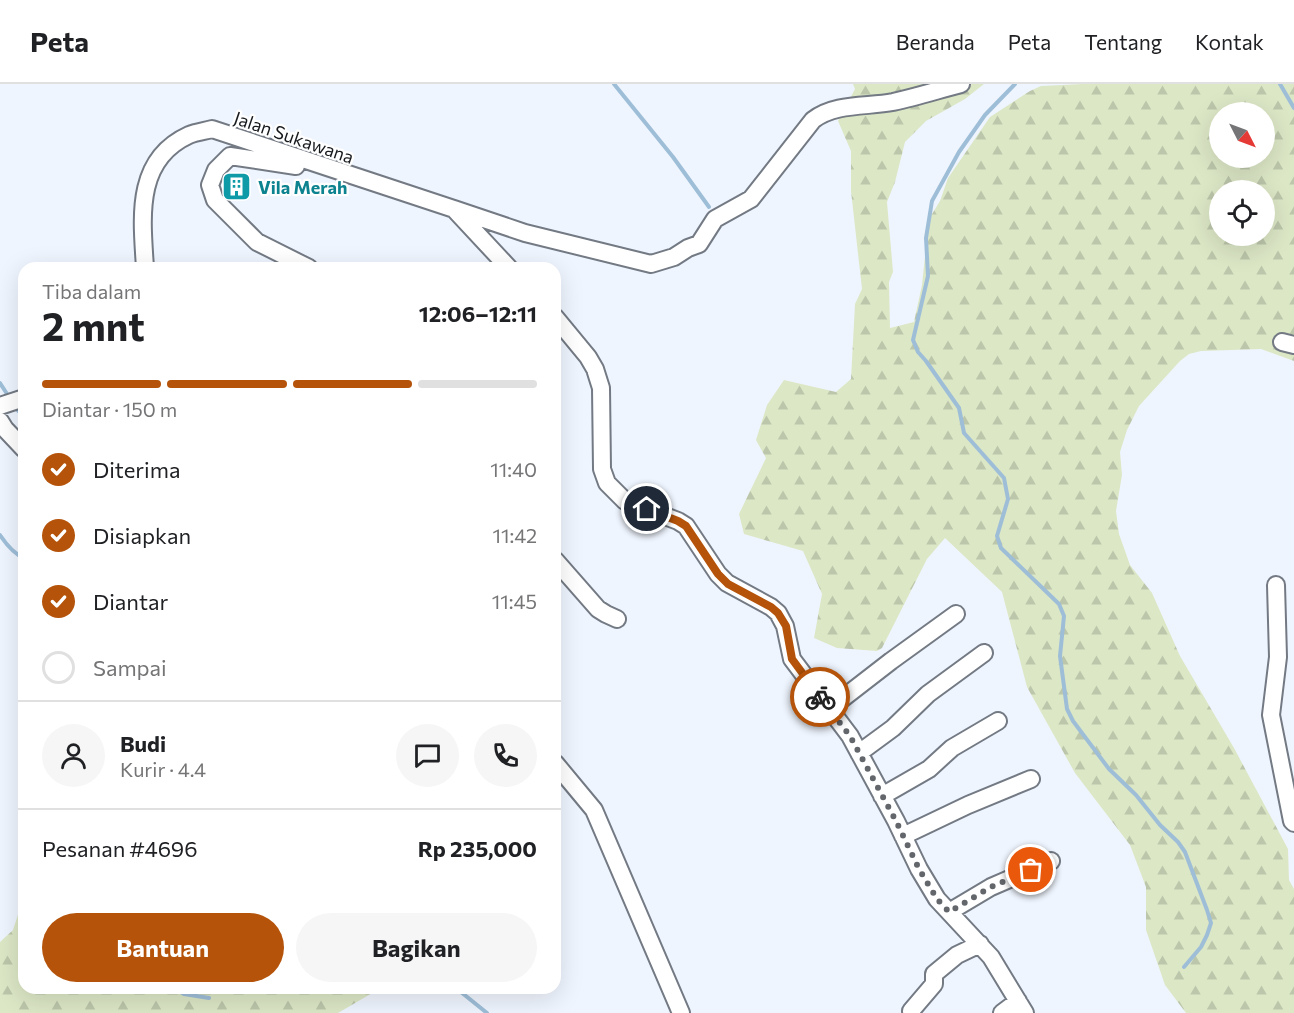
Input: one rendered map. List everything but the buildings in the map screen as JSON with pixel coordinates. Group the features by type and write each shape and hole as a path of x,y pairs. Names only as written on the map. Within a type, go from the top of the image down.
{"street":[{"path":"454,209 525,233 651,264 699,244 715,219 751,199 813,120 822,113 893,102 961,84"},
{"name":"Jalan Sukawana","path":"145,262 142,218 144,192 154,167 175,144 190,134 212,129 454,209 503,262"},
{"path":"297,262 257,242 215,200 210,185 216,171 230,156 338,172"},
{"path":"561,324 588,357 595,369 601,388 602,469 607,483 625,501 686,526 718,574 728,584 778,613 786,626 792,659 850,736 937,899 991,957 1021,1007 1002,1013"},
{"path":"0,406 18,400"},
{"path":"0,421 18,443"},
{"path":"561,567 598,609 617,619"},
{"path":"1276,585 1278,657 1271,715 1281,772 1294,823"},
{"path":"832,713 891,661 956,614"},
{"path":"859,753 894,728 928,694 984,652"},
{"path":"882,796 929,769 952,748 998,722"},
{"path":"561,770 594,810 681,1013"},
{"path":"903,836 1031,779"},
{"path":"949,912 991,887 1051,861"},
{"path":"910,1011 934,984 934,974 957,955 980,944"}],"green space":[{"path":"853,84 984,84 965,99 926,121 905,142 895,182 887,202 893,272 889,282 890,328 914,322 922,285 929,219 940,201 948,178 990,117 1030,91 1041,86 1082,84 1294,84 1294,361 1261,349 1201,351 1189,354 1180,361 1139,406 1127,430 1120,452 1122,475 1116,511 1119,534 1130,565 1152,593 1180,656 1234,748 1288,849 1289,880 1294,889 1294,1013 1186,1013 1165,985 1146,930 1146,887 1130,845 1075,773 1027,687 1002,592 945,538 927,559 882,648 877,651 837,648 814,638 822,594 803,551 744,534 739,514 766,458 756,440 767,405 784,380 836,392 851,379 855,304 862,289 851,191 851,151 838,121 855,89"},
{"path":"18,915 18,994 370,994 338,1013 0,1013 0,942 13,930"}],"waterway":[{"path":"614,84 673,157 709,207"},
{"path":"1015,84 985,115 959,152 932,201 926,238 928,276 913,340 918,352 959,408 964,433 1004,478 1008,499 997,536 1001,548 1059,604 1064,616 1060,656 1067,709 1073,721 1109,769 1136,795 1185,852 1211,923 1201,947 1184,967"},
{"path":"1280,84 1294,108"},
{"path":"0,383 9,397"},
{"path":"14,407 18,411"},
{"path":"0,535 18,555"},
{"path":"184,994 209,998"},
{"path":"463,994 487,1013"}],"way so far":[{"path":"820,697 850,736 919,869 937,899 949,912 991,887 1031,870"}],"place":[{"name":"Vila Merah","path":"237,187"}],"route":[{"path":"647,509 686,526 709,562 728,584 778,613 786,626 792,659 820,697"}]}
